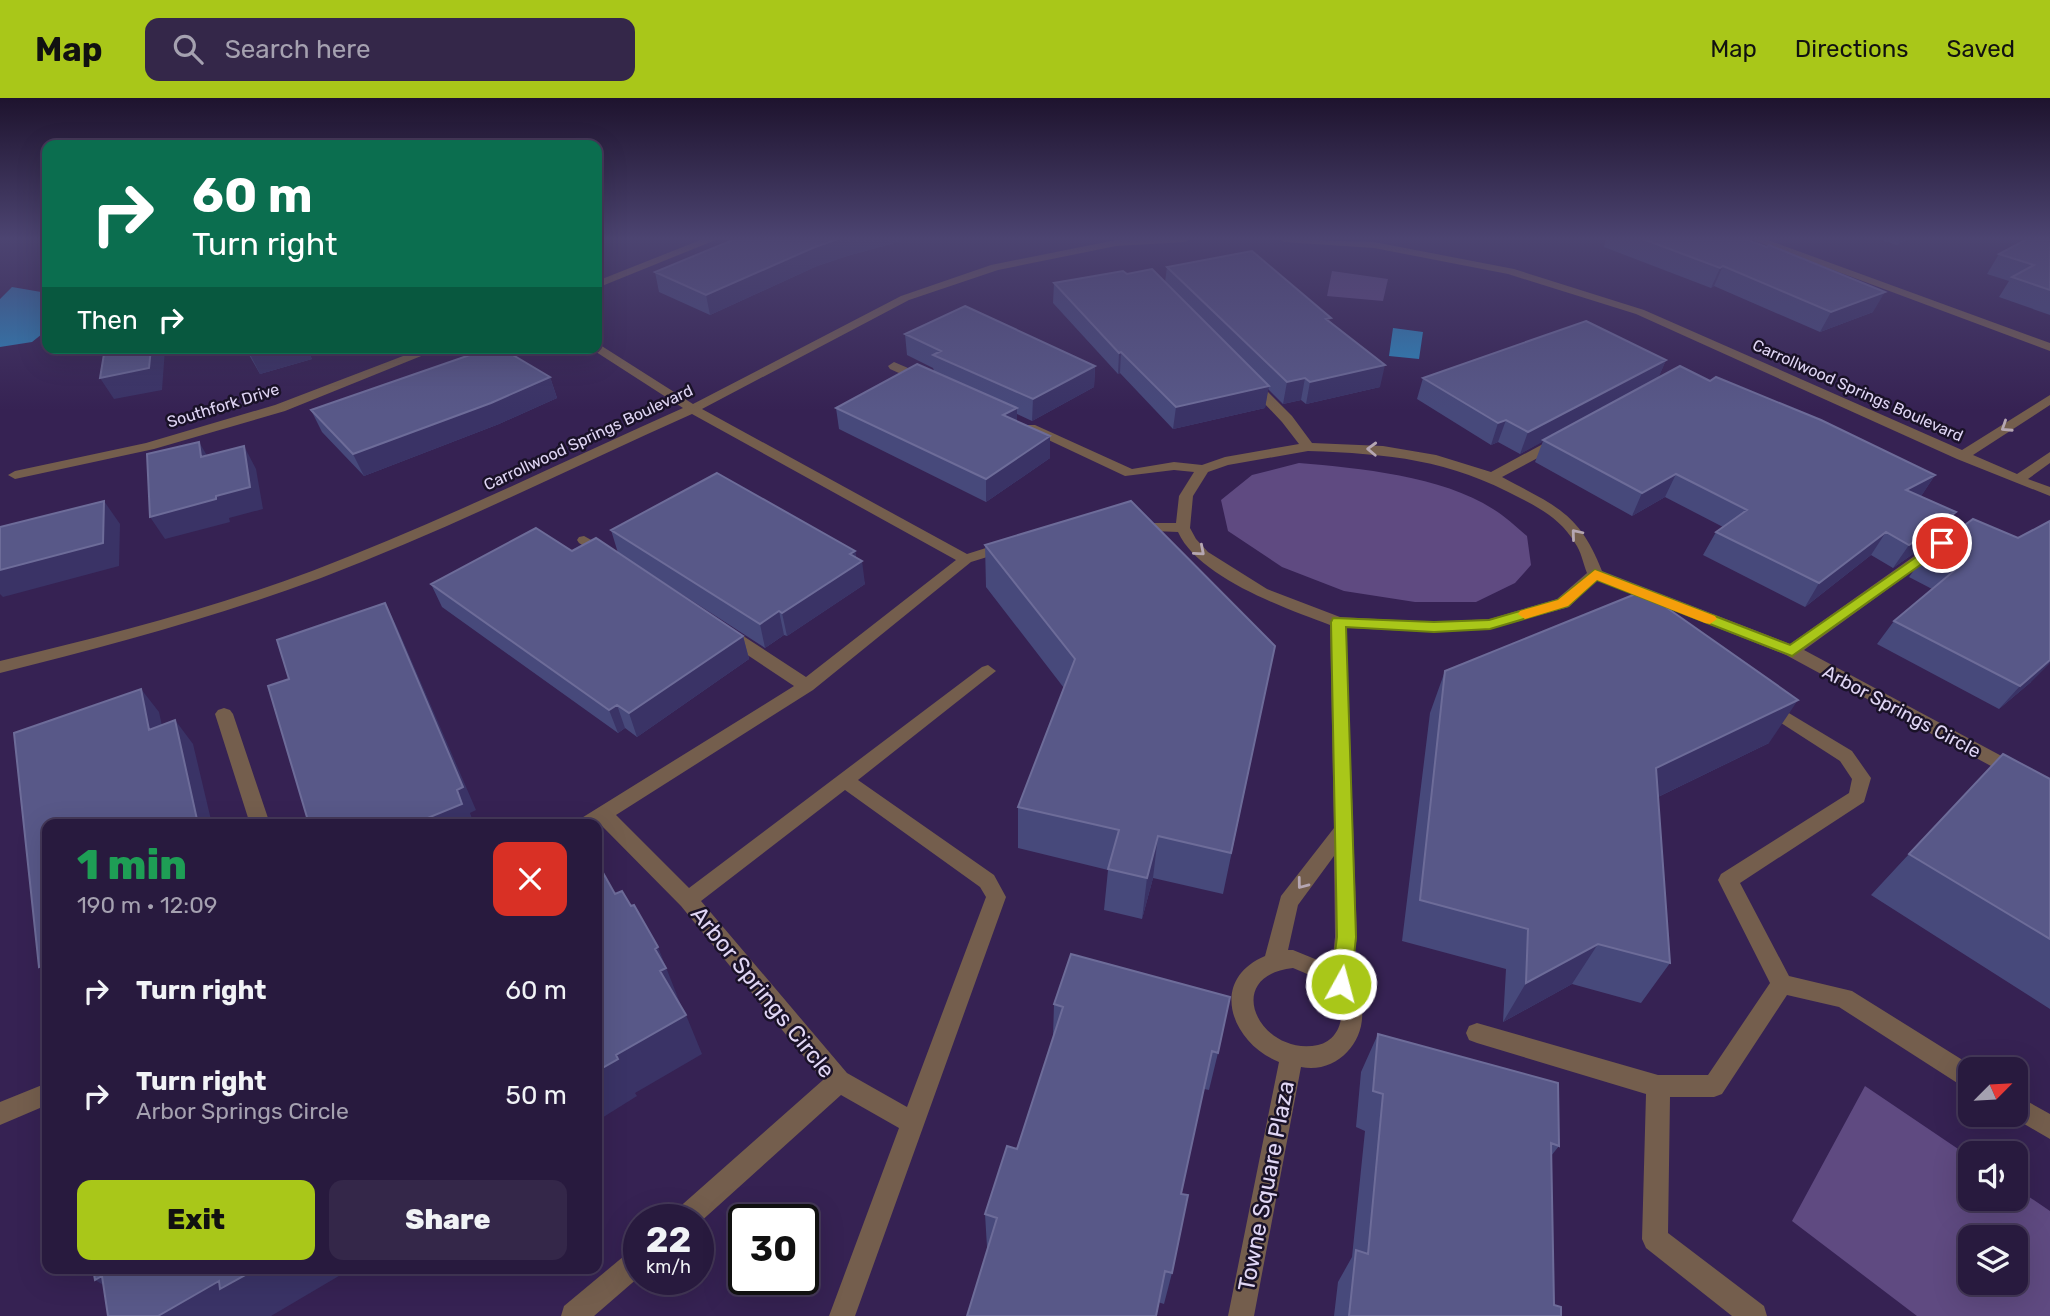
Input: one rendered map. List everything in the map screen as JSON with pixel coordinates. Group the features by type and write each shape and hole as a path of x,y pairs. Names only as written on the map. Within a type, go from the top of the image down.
{"street":[{"name":"Carrollwood Springs Boulevard","path":"0,667 202,614 317,573 499,498 692,409 911,296"},
{"name":"Carrollwood Springs Boulevard","path":"1588,296 1640,312 1962,456 2050,492"},
{"path":"1910,296 2050,347"},
{"path":"602,349 692,409 966,559"},
{"name":"Southfork Drive","path":"15,475 149,446 280,408 420,354"},
{"path":"894,366 943,388"},
{"path":"1239,370 1287,419 1308,447"},
{"path":"1962,456 2050,399"},
{"path":"1018,422 1130,473 1174,466 1203,470 1225,461 1308,447 1383,450 1436,459 1492,477 1558,513 1583,542 1595,574 1563,603 1490,624 1434,627 1338,622 1261,593 1203,555 1189,541 1183,528 1186,496 1203,470"},
{"path":"1492,477 1572,434"},
{"path":"2018,480 2050,456"},
{"path":"1120,527 1183,528"},
{"path":"1792,651 1953,535"},
{"name":"Arbor Springs Circle","path":"595,819 807,686 966,559 1030,538"},
{"path":"584,540 618,562"},
{"name":"Arbor Springs Circle","path":"1595,574 1792,651 2050,790"},
{"name":"Towne Square Plaza","path":"1275,960 1260,966 1249,976 1242,991 1242,1006 1247,1022 1258,1037 1273,1049 1292,1056 1311,1058 1328,1054 1343,1044 1351,1031 1354,1015 1350,999 1341,984 1346,937 1338,622"},
{"path":"718,627 807,686"},
{"path":"688,900 988,671"},
{"path":"1755,698 1846,756 1862,778 1857,797 1728,880 1782,984 1844,998 1958,1069"},
{"path":"224,714 258,819"},
{"path":"842,1316 996,897 987,881 845,781"},
{"name":"Arbor Springs Circle","path":"602,825 688,900 839,1081 702,1204"},
{"path":"1341,984 1327,971 1311,963 1293,959 1275,960 1288,902 1343,830"},
{"path":"1477,1033 1658,1086 1714,1086 1782,984"},
{"name":"Towne Square Plaza","path":"1241,1316 1292,1056"},
{"path":"839,1081 913,1123"},
{"path":"1658,1086 1655,1239 1754,1316"},
{"path":"0,1114 42,1096"},
{"path":"2028,1113 2050,1127"},
{"path":"574,1316 623,1273"}],"shaded area":[{"path":"1327,296 1384,296 1383,301"},
{"path":"1299,463 1399,475 1472,498 1497,512 1527,536 1531,565 1515,583 1476,602 1415,602 1344,591 1282,567 1228,531 1221,500 1252,475"},
{"path":"1865,1086 1958,1149 1958,1211 2028,1211 2028,1196 2050,1211 2050,1316 1917,1316 1792,1221"}],"water":[{"path":"3,296 42,296 42,334 32,342 0,347 0,299"},
{"path":"1393,328 1423,332 1419,359 1389,356"}],"building":[{"path":"1066,296 1179,296 1269,386 1176,407 1121,352 1119,353"},
{"path":"1197,296 1305,296 1331,318 1326,319 1385,365 1310,382 1305,378 1287,382"},
{"path":"1793,296 1875,296 1831,312"},
{"path":"965,306 1095,366 1033,399 933,355 941,351 905,334"},
{"path":"1586,321 1666,360 1528,432 1506,420 1498,423 1423,378"},
{"path":"104,354 150,354 149,368 100,378"},
{"path":"473,354 511,354 550,377 491,403 353,454 311,410"},
{"path":"917,364 1017,408 1003,415 1050,436 986,479 836,408"},
{"path":"1680,366 1710,381 1716,377 1821,420 1935,475 1906,490 1956,512 1909,545 1886,532 1819,583 1716,532 1747,510 1676,474 1642,493 1543,440"},
{"path":"199,442 201,457 244,446 250,487 150,517 147,454"},
{"path":"717,473 855,551 850,554 862,561 782,613 779,611 760,624 611,530"},
{"path":"104,501 103,543 0,570 0,527"},
{"path":"1131,501 1275,646 1231,853 1158,836 1147,878 1108,869 1119,830 1018,807 1075,659 985,545"},
{"path":"1973,519 2018,538 2050,521 2050,660 2020,686 1894,621 1955,570 1926,554"},
{"path":"536,528 572,551 596,538 743,636 629,713 617,705 609,710 431,584"},
{"path":"1643,591 1798,700 1656,768 1670,963 1598,944 1526,983 1528,929 1420,900 1445,671"},
{"path":"385,603 463,787 457,790 462,804 425,819 308,819 268,686 289,679 277,640"},
{"path":"141,689 149,730 175,720 197,819 42,819 42,966 39,967 14,733"},
{"path":"2003,754 2050,779 2050,939 1909,854"},
{"path":"602,871 615,894 622,891 631,906 634,905 658,947 655,949 666,968 660,971 686,1015 616,1055 618,1059 602,1068"},
{"path":"1071,954 1230,997 1218,1053 1212,1051 1181,1194 1188,1195 1172,1273 1165,1271 1156,1316 967,1316 997,1218 985,1214 1007,1146 1017,1149 1063,1007 1054,1004"},
{"path":"1378,1034 1558,1083 1559,1146 1551,1143 1554,1305 1561,1307 1561,1316 1349,1316 1356,1250 1368,1254 1383,1094 1373,1091"},
{"path":"94,1274 247,1274 220,1289 219,1281 158,1316 108,1316 102,1276 95,1280"}],"slow traffic":[{"path":"1525,614 1563,603 1595,574 1710,619"}],"route":[{"path":"1341,984 1346,937 1338,622 1434,627 1490,624 1563,603 1595,574 1792,651 1942,543"}]}
